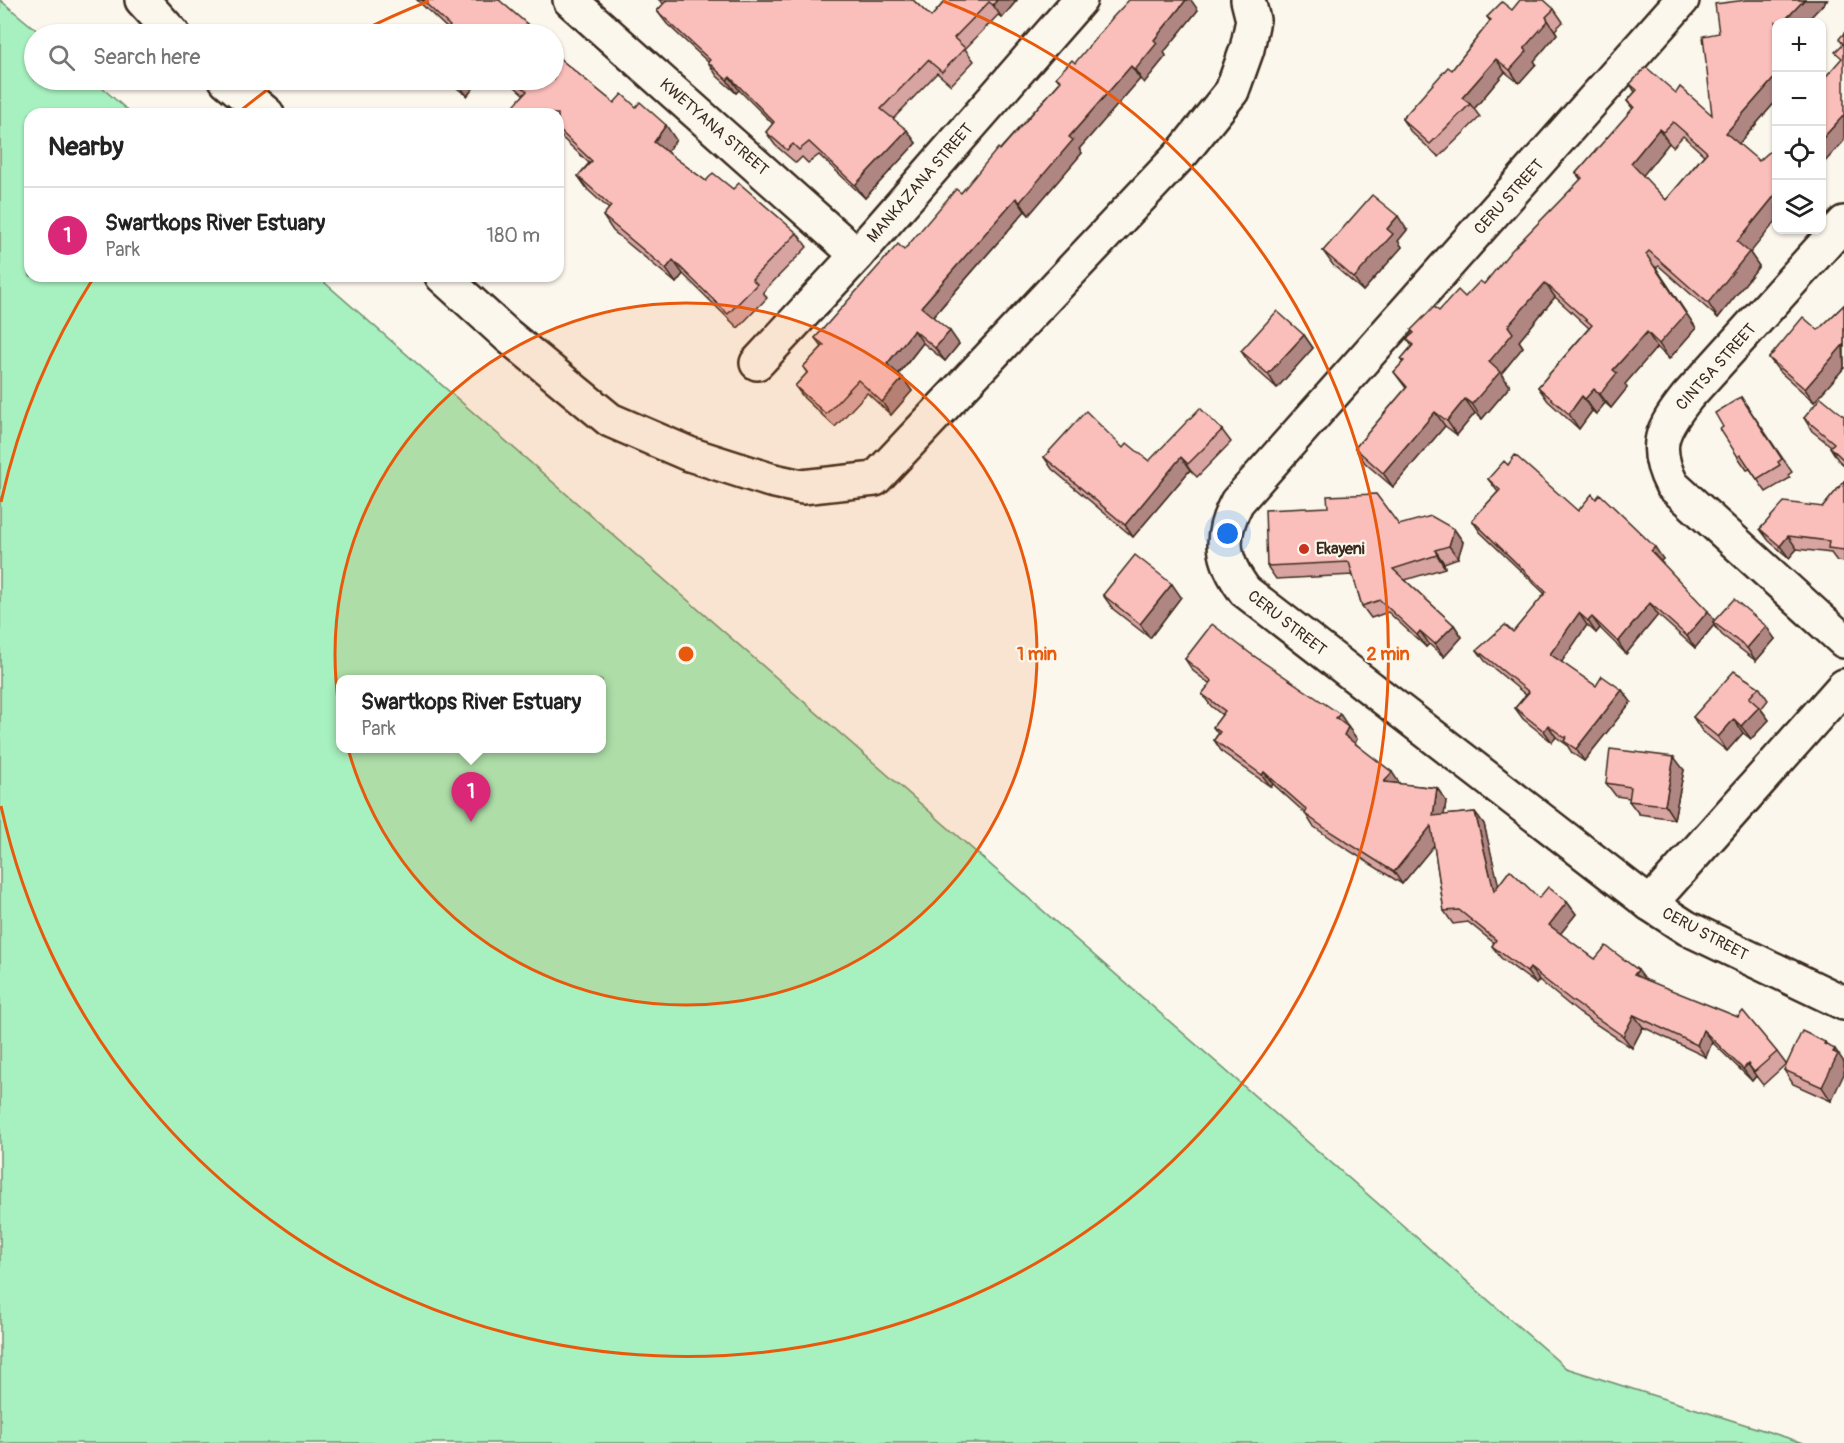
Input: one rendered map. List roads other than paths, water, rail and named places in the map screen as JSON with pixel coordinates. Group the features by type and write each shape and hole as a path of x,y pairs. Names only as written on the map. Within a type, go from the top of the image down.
{"street":[{"path":"142,0 164,24"},
{"name":"KWETYANA STREET","path":"570,0 857,255"},
{"name":"MANKAZANA STREET","path":"757,363 857,255 1080,0"},
{"path":"449,282 508,336 610,420 689,454 770,480 802,487 875,479 1183,152 1232,91 1247,49 1253,20 1248,0"},
{"name":"CERU STREET","path":"1682,0 1237,502 1225,525 1227,558 1245,591 1650,904 1687,928 1844,1003"},
{"path":"238,90 260,108"},
{"name":"CINTSA STREET","path":"1844,223 1671,417 1661,437 1660,454 1662,466 1671,485 1844,641"},
{"path":"1650,904 1844,686"}],"place":[{"name":"Ekayeni","path":"1304,549"},
{"name":"Swartkops River Estuary","path":"471,822"}]}
